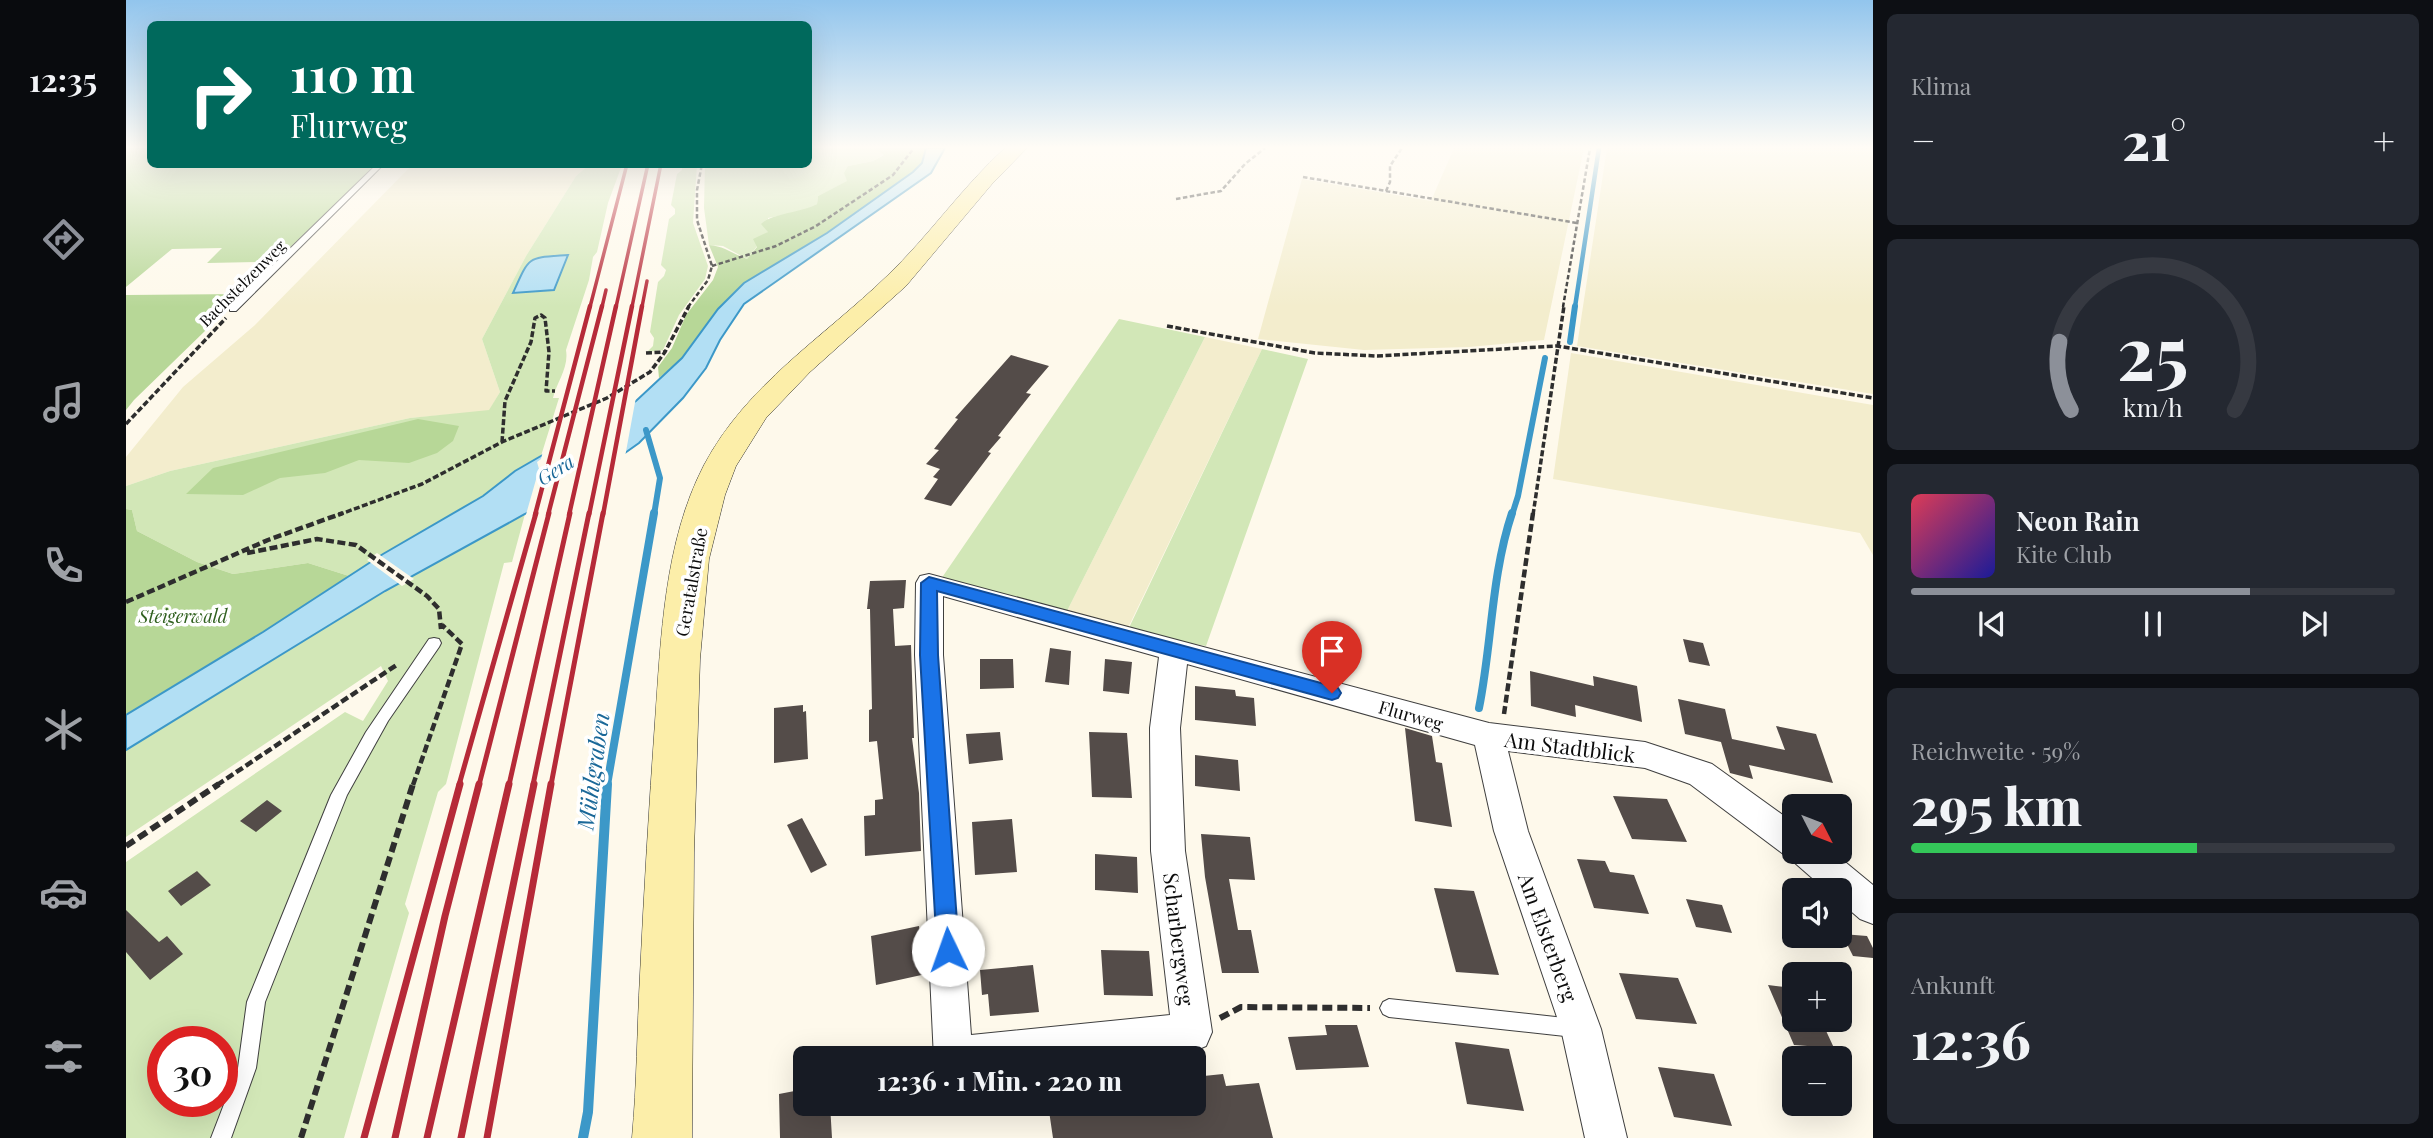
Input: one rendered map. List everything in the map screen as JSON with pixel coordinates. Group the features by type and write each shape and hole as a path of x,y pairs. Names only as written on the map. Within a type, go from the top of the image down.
{"street":[{"name":"Geratalstraße","path":"662,1138 669,847 679,661 688,580 710,489 720,464 736,437 785,377 897,281 965,201"},
{"name":"Flurweg","path":"952,1046 929,655 929,583 1496,737"},
{"name":"Scharbergweg","path":"1058,1046 1192,1032 1168,850 1165,728 1174,649"},
{"name":"Am Stadtblick","path":"1496,737 1645,755 1701,774 1782,833"},
{"name":"Am Elsterberg","path":"1496,737 1511,831 1581,1029 1606,1138"},
{"path":"1821,864 1873,907"}],"lane":[{"name":"Bachstelzenweg","path":"233,309 343,201"},
{"path":"221,1138 247,1068 256,1002 339,795 383,715 434,643"},
{"path":"1388,1008 1581,1029"}],"path":[{"path":"126,602 268,540 422,484 502,442 607,398 650,372 665,352 685,311 708,280 712,266 697,220 697,201"},
{"path":"712,266 763,253 801,236 857,201"},
{"path":"1446,201 1577,223"},
{"path":"1496,737 1581,201"},
{"name":"Bachstelzenweg","path":"126,424 233,309"},
{"path":"502,442 505,401 531,342 535,318 541,315 544,316 549,352 546,391 555,391"},
{"path":"1167,326 1305,351 1365,356 1447,354 1557,346 1873,398"},
{"path":"646,353 665,352"},
{"path":"126,846 328,709 434,643 442,625 439,609 427,596 356,545 317,539 236,556"},
{"path":"302,1138 392,845 462,644 442,625"},
{"path":"1241,1007 1388,1008"}],"shaded area":[{"path":"377,201 560,201 526,256 482,339 500,392 489,411 410,418 170,471 126,486 126,457 183,387 255,325"},
{"path":"1296,201 1573,201 1544,340 1469,347 1364,350 1258,339"},
{"path":"1599,201 1873,201 1873,394 1577,346"},
{"path":"1205,337 1262,349 1126,632 1067,611"},
{"path":"1571,353 1873,405 1873,555 1860,533 1553,479"}],"green space":[{"path":"126,201 338,201 285,252 267,253 257,262 207,263 222,248 172,249 126,287"},
{"path":"560,201 609,201 589,280 566,350 564,369 553,398 559,398 541,456 515,471 483,496 349,576 308,563 233,574 197,562 137,531 132,510 126,509 126,486 170,471 410,418 489,410 500,392 482,339 526,256"},
{"path":"672,201 695,201 693,223 708,266 705,279 679,315 663,350 647,352 653,346 654,338 650,332 658,282 666,270 661,265 669,219 675,214"},
{"path":"704,201 817,201 817,204 803,211 768,218 768,232 747,259 723,246 709,245"},
{"path":"817,201 872,201 827,233 744,283 718,309 682,358 659,378 658,367 672,348 686,315 713,280 718,267 709,245 747,259 757,247 753,239 768,232 761,224 766,220 817,204"},
{"path":"243,294 134,400 126,410 126,295"},
{"path":"1119,319 1205,337 1067,611 941,579"},
{"path":"1262,349 1308,359 1206,646 1127,632"},
{"path":"418,419 459,426 453,441 437,453 409,463 359,460 325,473 280,478 243,495 186,494 213,468"},
{"name":"Steigerwald","path":"126,509 132,510 137,531 197,562 233,574 308,563 349,576 126,715"},
{"path":"525,514 512,562 504,563 446,784 438,792 405,904 409,913 344,1138 126,1138 126,862 345,712 363,721 388,681 381,666 126,837 126,750 385,591"}],"water":[{"name":"Gera","path":"872,201 891,201 744,304 720,340 706,368 683,398 639,443 608,465 525,514 385,591 126,750 126,715 263,632 383,554 483,496 515,471 636,401 682,358 718,309 744,283 827,233"},
{"path":"568,255 554,290 513,293 523,271 532,261 537,258"}],"pier":[{"path":"636,397 625,457 525,518 539,469 537,462 543,451"},
{"path":"377,553 414,579 402,586 367,560"}],"building":[{"path":"1011,355 1049,366 1026,393 1031,394 998,436 1001,437 988,452 991,453 951,506 924,499 938,479 933,477 940,469 926,464 939,450 934,449 958,419 955,418"},
{"path":"906,580 904,608 893,609 895,646 911,645 912,738 919,793 921,851 865,856 864,816 875,815 875,800 883,799 877,741 869,742 869,710 872,709 870,609 867,609 870,581"},
{"path":"1683,639 1703,643 1710,666 1689,662"},
{"path":"1050,648 1071,651 1069,685 1045,682"},
{"path":"980,659 1013,659 1014,688 980,689"},
{"path":"1105,659 1132,662 1129,694 1103,691"},
{"path":"1530,671 1594,686 1593,676 1637,686 1642,722 1575,705 1576,717 1531,706"},
{"path":"1195,686 1235,690 1236,696 1254,698 1256,726 1195,720"},
{"path":"1678,699 1725,709 1732,739 1785,750 1776,726 1816,734 1833,783 1749,765 1753,779 1730,773 1721,742 1685,734"},
{"path":"803,705 803,712 806,711 808,759 774,763 774,708"},
{"path":"1405,728 1432,736 1436,762 1442,763 1452,827 1415,821"},
{"path":"1000,732 1003,760 969,764 966,734"},
{"path":"1089,732 1127,733 1132,798 1092,797"},
{"path":"1195,755 1238,760 1240,791 1195,786"},
{"path":"1613,796 1667,799 1687,842 1632,839"},
{"path":"267,800 282,811 256,832 240,821"},
{"path":"802,818 827,865 811,873 787,825"},
{"path":"1012,819 1017,872 975,875 972,822"},
{"path":"1201,834 1250,837 1255,880 1229,879 1238,930 1251,930 1259,973 1222,973 1205,877"},
{"path":"1095,854 1137,857 1138,893 1095,890"},
{"path":"1577,859 1605,861 1610,872 1634,875 1649,914 1594,908"},
{"path":"197,871 211,885 181,906 168,891"},
{"path":"1434,888 1474,891 1499,975 1456,972"},
{"path":"1686,899 1722,905 1732,933 1696,927"},
{"path":"126,910 159,942 167,936 183,954 150,980 126,952"},
{"path":"919,926 926,974 876,985 871,936"},
{"path":"1852,935 1867,936 1873,948 1873,958 1853,956 1849,948 1852,948"},
{"path":"1101,950 1149,951 1153,996 1104,995"},
{"path":"1033,965 1039,1012 990,1016 988,994 982,995 980,970"},
{"path":"1619,973 1678,978 1697,1024 1636,1019"},
{"path":"1768,985 1782,987 1782,1017"},
{"path":"1325,1025 1357,1025 1369,1067 1296,1070 1288,1037 1327,1035"},
{"path":"1788,1032 1827,1032 1833,1046 1807,1046 1794,1045"},
{"path":"1455,1042 1509,1049 1524,1111 1467,1104"},
{"path":"1658,1067 1714,1074 1732,1126 1674,1117"},
{"path":"1223,1074 1226,1086 1259,1083 1273,1138 1053,1138 1050,1116 1206,1116 1206,1076"},
{"path":"793,1091 793,1116 831,1116 832,1138 780,1138 779,1094"}],"waterway":[{"path":"1575,307 1591,201"},
{"path":"1570,342 1575,306"},
{"path":"1512,515 1545,358"},
{"name":"Mühlgraben","path":"646,430 660,478 654,515"},
{"name":"Mühlgraben","path":"607,785 654,513"},
{"path":"1479,708 1500,561 1512,513"},
{"name":"Mühlgraben","path":"583,1138 588,1112 607,784"}],"railway":[{"path":"590,307 617,201"},
{"path":"616,307 640,201"},
{"path":"632,307 653,201"},
{"path":"642,307 647,281"},
{"path":"602,307 606,290"},
{"path":"535,515 590,306"},
{"path":"548,515 602,306"},
{"path":"569,515 616,306"},
{"path":"589,515 632,306"},
{"path":"603,515 642,306"},
{"path":"459,785 536,513"},
{"path":"479,785 549,513"},
{"path":"509,785 570,513"},
{"path":"533,785 589,513"},
{"path":"551,785 603,513"},
{"path":"364,1138 460,784"},
{"path":"395,1138 445,916 479,784"},
{"path":"427,1138 509,784"},
{"path":"461,1138 534,784"},
{"path":"487,1138 551,784"}],"route":[{"path":"948,950 929,655 929,583 1332,693"}]}
